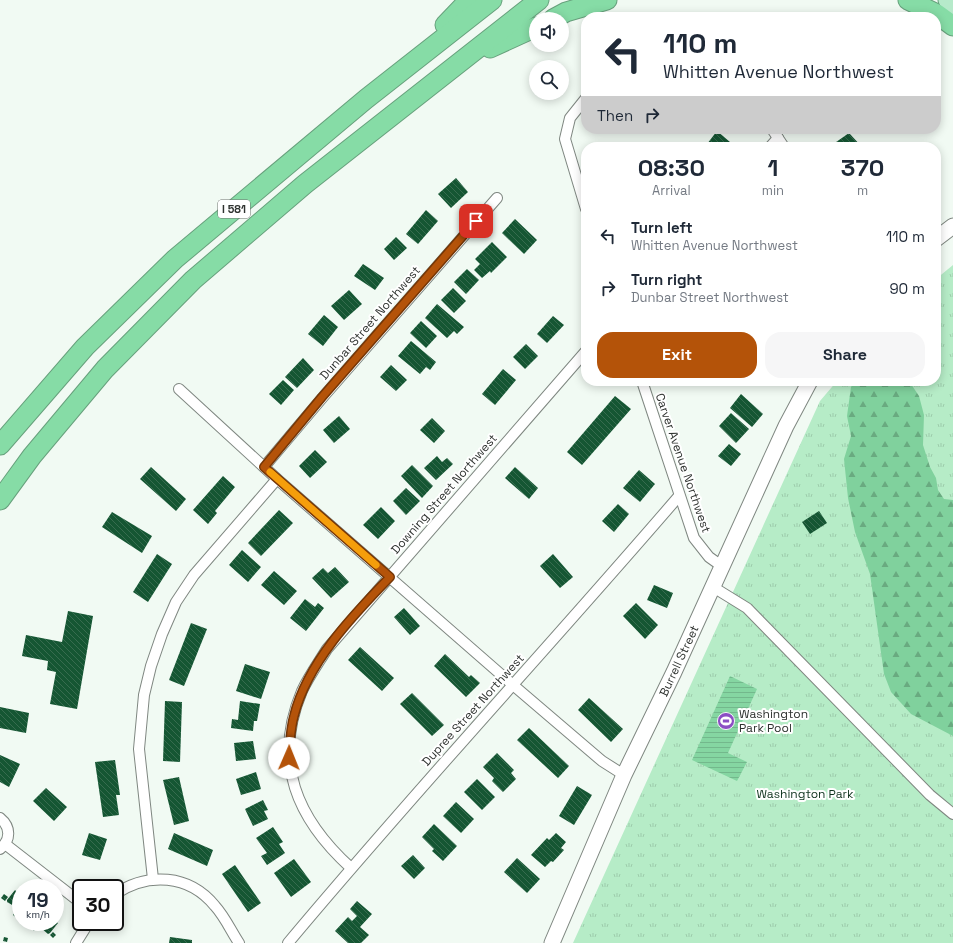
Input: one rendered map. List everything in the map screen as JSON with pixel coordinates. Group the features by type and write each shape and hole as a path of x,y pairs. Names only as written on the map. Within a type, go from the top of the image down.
{"highway":[{"path":"390,80 469,0"},
{"name":"I 581","path":"0,445 85,347 175,259 390,80 492,0"},
{"name":"I 581","path":"0,500 32,456 106,369 193,280 300,189 539,0"},
{"path":"569,12 607,0"},
{"path":"908,0 933,12"},
{"path":"941,17 953,26"},
{"path":"458,64 529,30"}],"main road":[{"path":"947,0 953,11"}],"street":[{"path":"581,104 570,118 565,139 581,192"},
{"path":"775,134 781,142"},
{"path":"774,142 778,138"},
{"name":"Dunbar Street Northwest","path":"264,467 322,397 497,198"},
{"path":"941,235 953,226"},
{"name":"Downing Street Northwest","path":"351,868 333,852 307,817 298,797 292,778 289,758 290,734 294,715 302,691 324,654 370,598 390,577 581,357"},
{"name":"Carver Avenue Northwest","path":"644,386 694,538 701,550 723,567"},
{"name":"Burrell Street","path":"552,943 624,775 723,567 786,426 807,386"},
{"path":"179,389 277,479 513,685 602,761 624,775"},
{"path":"153,879 139,749 144,695 151,666 162,634 176,602 194,575 277,479"},
{"name":"Dupree Street Northwest","path":"288,943 351,868 593,596 679,496"},
{"path":"713,588 747,608 930,795 953,814"},
{"path":"0,818 5,822 9,837 3,847 72,897"},
{"path":"124,889 139,881 153,879 179,882 200,893 216,907 239,943"},
{"path":"76,943 83,931"}],"green space":[{"name":"Washington Park","path":"953,265 953,943 573,943 820,401 833,386 941,386 941,275"},
{"path":"912,386 919,396 924,415 923,445 930,467 936,478 938,490 944,499 953,500 953,736 911,714 891,692 884,674 870,574 855,532 848,498 844,459 851,436 847,416 851,387"}],"shaded area":[{"name":"Washington Park Pool","path":"730,676 757,689 728,753 747,762 737,781 692,760"}],"building":[{"path":"715,134 721,134 730,142 709,142"},
{"path":"850,134 857,142 836,142"},
{"path":"456,178 468,192 451,208 438,194"},
{"path":"426,210 438,221 418,244 406,234"},
{"path":"515,219 537,240 524,254 502,233"},
{"path":"396,237 407,248 394,260 384,249"},
{"path":"492,242 507,257 491,273 490,271 482,278 474,270 480,264 475,259"},
{"path":"363,264 384,278 375,290 354,276"},
{"path":"467,269 479,280 466,294 454,282"},
{"path":"453,288 466,301 454,313 441,300"},
{"path":"349,290 362,304 344,320 331,306"},
{"path":"437,304 464,327 457,334 454,331 447,338 425,318"},
{"path":"324,315 338,327 323,346 308,334"},
{"path":"553,316 564,325 547,343 537,334"},
{"path":"421,321 437,336 426,348 410,333"},
{"path":"411,341 436,362 430,370 426,367 420,374 398,356"},
{"path":"526,344 538,356 525,369 513,357"},
{"path":"303,358 314,370 297,388 285,377"},
{"path":"391,365 407,380 396,391 380,377"},
{"path":"503,369 516,380 495,405 482,394"},
{"path":"283,380 294,390 281,405 269,394"},
{"path":"741,394 763,414 752,427 730,408"},
{"path":"615,396 631,409 582,465 567,452"},
{"path":"731,413 749,429 736,443 719,426"},
{"path":"339,416 350,429 334,443 323,430"},
{"path":"432,418 445,431 434,443 420,430"},
{"path":"729,444 741,454 731,466 718,456"},
{"path":"315,450 327,462 310,478 299,466"},
{"path":"437,456 442,462 447,458 453,464 436,480 424,468"},
{"path":"412,465 433,486 422,498 401,476"},
{"path":"151,467 186,499 176,511 140,479"},
{"path":"515,467 538,488 529,499 505,478"},
{"path":"639,470 655,484 640,502 623,488"},
{"path":"223,476 235,487 215,511 217,513 208,524 193,510"},
{"path":"406,488 420,501 406,515 393,501"},
{"path":"618,504 629,514 614,532 602,521"},
{"path":"381,507 395,521 378,539 363,525"},
{"path":"279,510 293,523 261,556 248,543"},
{"path":"819,511 827,523 810,534 802,522"},
{"path":"112,512 152,536 142,553 102,527"},
{"path":"242,550 261,567 248,582 229,565"},
{"path":"157,554 172,564 148,602 133,592"},
{"path":"553,554 573,577 560,588 540,566"},
{"path":"335,567 349,582 331,598 312,578 323,568 328,573"},
{"path":"274,571 297,591 284,605 261,585"},
{"path":"654,585 673,593 667,608 647,600"},
{"path":"305,599 315,607 318,603 324,608 306,631 290,618"},
{"path":"636,603 658,625 645,639 623,616"},
{"path":"404,608 420,626 410,635 394,617"},
{"path":"68,611 93,616 77,709 50,704 56,672 47,670 48,661 22,656 26,635 62,642"},
{"path":"191,623 207,629 184,686 169,680"},
{"path":"360,647 394,678 382,691 348,660"},
{"path":"445,654 469,677 471,675 480,683 466,697 434,666"},
{"path":"245,664 270,672 261,699 236,691"},
{"path":"412,693 444,725 432,736 400,704"},
{"path":"589,698 623,729 611,742 578,710"},
{"path":"165,701 182,702 180,762 163,761"},
{"path":"240,701 260,704 257,721 254,721 253,731 231,728 232,719 238,720"},
{"path":"0,707 29,713 26,733 0,728"},
{"path":"529,728 569,766 558,778 517,740"},
{"path":"253,741 256,759 236,761 234,743"},
{"path":"497,753 514,770 511,773 516,779 503,792 492,781 494,778 483,767"},
{"path":"0,755 20,764 9,787 0,782"},
{"path":"115,760 120,795 116,795 119,815 103,817 95,762"},
{"path":"256,772 261,789 241,795 236,779"},
{"path":"179,777 189,821 174,825 163,780"},
{"path":"477,779 495,797 482,810 464,792"},
{"path":"577,786 592,795 574,825 559,816"},
{"path":"46,788 67,807 54,821 33,801"},
{"path":"263,800 268,810 264,811 268,819 253,826 245,809"},
{"path":"456,802 474,819 461,833 443,816"},
{"path":"434,824 457,846 443,861 432,851 434,849 422,837"},
{"path":"273,827 283,842 279,844 285,853 267,865 261,856 267,853 256,838"},
{"path":"89,833 107,839 100,860 82,855"},
{"path":"174,833 213,850 207,866 168,849"},
{"path":"556,833 566,842 561,848 564,850 553,862 551,861 545,867 531,855 547,838 549,840"},
{"path":"413,855 425,868 414,879 401,866"},
{"path":"517,858 540,879 527,893 504,872"},
{"path":"294,859 311,882 291,897 274,873"},
{"path":"235,865 261,903 248,912 222,874"},
{"path":"4,894 8,897 5,901 1,898"},
{"path":"12,894 12,905 7,902"},
{"path":"357,901 372,914 360,927 369,935 361,943 348,943 335,931 348,917 352,921 357,916 350,909"},
{"path":"44,931 52,931 50,933 48,934"},
{"path":"53,932 56,935 53,938 50,935"},
{"path":"4,937 8,938 7,942 3,941"},
{"path":"170,937 192,940 192,943 169,943"}],"slow traffic":[{"path":"270,472 376,565"}],"place":[{"name":"Washington Park Pool","path":"726,721"}],"route":[{"path":"289,758 290,734 294,715 308,678 327,648 390,577 264,467 322,397 476,221"}]}
